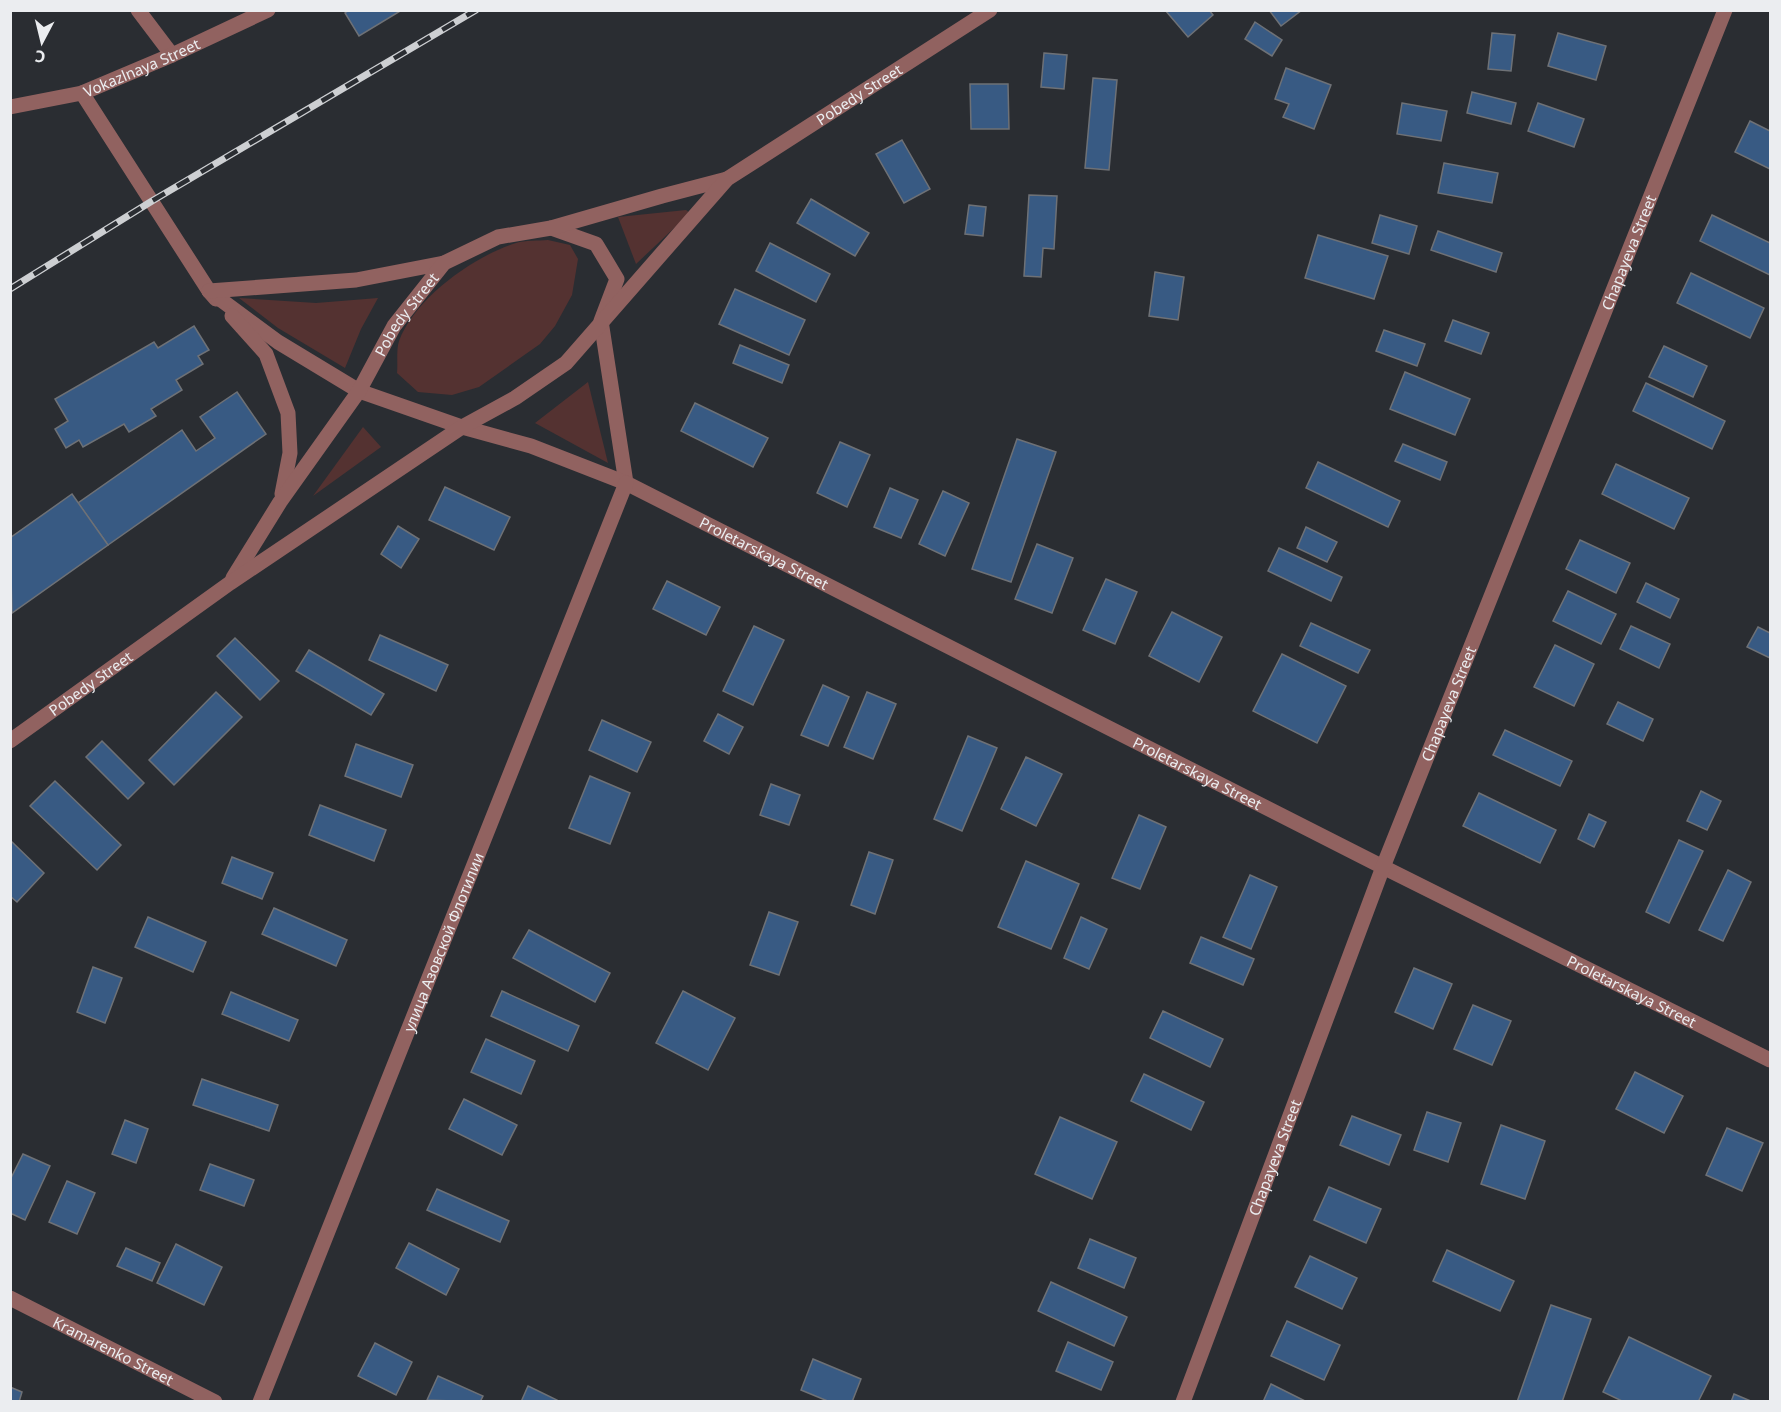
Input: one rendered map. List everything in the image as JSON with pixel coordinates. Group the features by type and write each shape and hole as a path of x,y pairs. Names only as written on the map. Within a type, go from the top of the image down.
{"street":[{"path":"138,10 172,56"},
{"name":"Vokazlnaya Street","path":"10,107 82,93 172,56 268,10"},
{"name":"Pobedy Street","path":"10,741 230,583 462,427 515,398 566,363 728,179 990,10"},
{"name":"Chapayeva Street","path":"1183,1401 1383,867 1725,10"},
{"path":"82,93 210,291 266,354 288,413 290,453 280,502"},
{"name":"Pobedy Street","path":"230,583 280,502 358,391 394,326 444,263 498,237 551,228 728,179"},
{"path":"551,228 596,244 617,279 602,321 626,483"},
{"path":"210,291 356,280 444,263"},
{"name":"Proletarskaya Street","path":"210,291 278,342 358,391 462,427 531,446 626,483 1383,867 1770,1060"},
{"name":"улица Азовской Флотилии","path":"260,1401 626,483"},
{"name":"Kramarenko Street","path":"10,1298 215,1401"}],"shaded area":[{"path":"686,210 690,213 636,264 618,217"},
{"path":"548,240 570,245 578,259 572,295 555,326 540,344 479,387 452,395 418,392 397,373 399,341 418,309 432,295 465,268 500,249 520,242"},
{"path":"239,298 316,303 378,298 361,329 345,368 278,328"},
{"path":"588,382 608,463 535,423"},
{"path":"363,427 381,447 313,496"}],"building":[{"path":"349,10 402,10 359,36 345,13"},
{"path":"1165,10 1209,10 1213,15 1188,37"},
{"path":"1269,10 1302,10 1281,26"},
{"path":"1255,22 1282,40 1272,56 1245,39"},
{"path":"1492,33 1515,35 1511,71 1488,69"},
{"path":"1558,33 1606,46 1596,80 1548,66"},
{"path":"1044,53 1067,55 1064,89 1041,87"},
{"path":"1286,68 1331,85 1314,129 1283,117 1289,104 1275,99"},
{"path":"1093,78 1117,80 1109,170 1085,168"},
{"path":"970,84 1008,84 1009,129 971,129"},
{"path":"1472,92 1516,103 1511,124 1467,113"},
{"path":"1402,103 1447,111 1441,141 1397,134"},
{"path":"1538,103 1584,119 1574,147 1528,131"},
{"path":"1750,121 1770,131 1770,169 1735,152"},
{"path":"902,140 930,189 904,203 876,154"},
{"path":"1444,163 1498,173 1492,203 1438,193"},
{"path":"1029,195 1057,196 1054,249 1043,248 1041,277 1024,276"},
{"path":"811,199 869,233 855,256 797,223"},
{"path":"969,205 986,207 983,236 965,234"},
{"path":"1380,215 1417,226 1409,254 1372,243"},
{"path":"1712,215 1770,243 1770,275 1700,241"},
{"path":"1438,231 1502,253 1496,272 1431,250"},
{"path":"1318,235 1388,256 1374,299 1305,278"},
{"path":"770,243 830,274 816,302 756,271"},
{"path":"1155,272 1184,277 1178,320 1149,316"},
{"path":"1691,273 1764,308 1750,338 1677,303"},
{"path":"735,289 805,320 789,355 719,324"},
{"path":"1453,320 1489,333 1481,354 1445,341"},
{"path":"194,326 209,350 198,356 203,364 176,380 182,390 151,409 156,416 129,432 124,424 83,447 79,440 66,448 55,429 68,421 55,399 154,342 158,348"},
{"path":"1384,330 1425,344 1417,366 1376,351"},
{"path":"740,345 789,365 782,383 733,363"},
{"path":"1664,346 1707,366 1693,397 1649,377"},
{"path":"1405,372 1470,399 1455,435 1390,409"},
{"path":"1646,383 1725,421 1712,449 1633,411"},
{"path":"237,392 266,434 108,545 78,503 182,430 196,451 215,438 200,417"},
{"path":"695,403 768,438 753,467 681,431"},
{"path":"1017,439 1056,452 1011,582 972,569"},
{"path":"840,442 870,455 847,507 817,493"},
{"path":"1403,444 1447,462 1440,480 1395,461"},
{"path":"1318,462 1400,501 1388,527 1306,488"},
{"path":"1616,464 1689,498 1674,529 1602,494"},
{"path":"445,487 510,517 494,550 429,520"},
{"path":"890,488 918,500 901,538 874,527"},
{"path":"943,491 969,503 945,556 919,544"},
{"path":"72,494 108,545 12,613 10,538"},
{"path":"398,526 419,539 401,568 381,554"},
{"path":"1306,527 1337,542 1327,562 1297,548"},
{"path":"1580,540 1630,563 1616,593 1566,569"},
{"path":"1037,544 1073,558 1052,613 1015,599"},
{"path":"1279,548 1342,577 1331,601 1268,571"},
{"path":"1106,579 1137,592 1115,644 1083,630"},
{"path":"667,581 720,607 706,635 653,609"},
{"path":"1646,583 1679,599 1670,618 1637,602"},
{"path":"1568,591 1616,614 1601,644 1553,621"},
{"path":"1172,612 1222,637 1199,682 1149,656"},
{"path":"1311,623 1370,650 1358,673 1300,646"},
{"path":"754,626 784,640 753,705 723,691"},
{"path":"1631,626 1670,644 1659,668 1620,649"},
{"path":"1758,627 1770,633 1770,658 1747,647"},
{"path":"380,635 448,665 436,691 369,660"},
{"path":"235,638 279,681 260,700 217,656"},
{"path":"1555,645 1594,664 1574,706 1534,687"},
{"path":"309,650 384,694 371,715 296,671"},
{"path":"1282,654 1346,686 1317,743 1253,711"},
{"path":"823,685 849,697 828,746 801,735"},
{"path":"216,692 242,717 174,785 149,760"},
{"path":"867,692 896,704 873,759 844,747"},
{"path":"1618,702 1653,719 1643,741 1607,724"},
{"path":"718,714 743,727 729,754 704,741"},
{"path":"602,720 651,742 637,772 589,750"},
{"path":"1505,730 1572,761 1560,786 1493,755"},
{"path":"968,736 997,748 962,831 934,819"},
{"path":"102,741 144,783 128,799 86,757"},
{"path":"356,744 413,765 401,797 345,776"},
{"path":"1026,757 1062,774 1036,826 1001,809"},
{"path":"590,776 630,793 610,844 569,828"},
{"path":"55,781 121,845 97,870 30,806"},
{"path":"771,784 800,795 789,825 760,815"},
{"path":"1701,791 1721,801 1707,830 1687,821"},
{"path":"1479,793 1556,830 1540,863 1463,826"},
{"path":"320,805 386,830 374,861 309,835"},
{"path":"1589,814 1606,822 1594,847 1578,839"},
{"path":"1139,815 1166,827 1140,889 1112,878"},
{"path":"10,840 44,873 17,902 10,896"},
{"path":"1679,840 1703,851 1669,923 1646,912"},
{"path":"869,852 893,860 875,914 851,905"},
{"path":"232,857 273,873 262,899 222,883"},
{"path":"1026,861 1079,884 1051,949 998,927"},
{"path":"1728,870 1751,882 1723,941 1699,930"},
{"path":"1250,875 1277,887 1251,949 1223,937"},
{"path":"274,908 347,940 336,966 262,934"},
{"path":"769,912 798,922 779,975 750,965"},
{"path":"148,917 206,942 193,972 135,947"},
{"path":"1081,917 1107,929 1089,969 1064,958"},
{"path":"529,930 610,973 595,1002 513,958"},
{"path":"1201,937 1254,959 1243,985 1190,963"},
{"path":"93,967 122,978 105,1023 77,1012"},
{"path":"1414,968 1452,984 1433,1029 1395,1012"},
{"path":"502,991 579,1026 568,1051 491,1016"},
{"path":"683,991 735,1018 708,1070 656,1043"},
{"path":"231,992 298,1020 289,1041 222,1014"},
{"path":"1473,1005 1511,1021 1492,1065 1454,1049"},
{"path":"1163,1011 1223,1039 1210,1067 1150,1038"},
{"path":"486,1039 535,1061 521,1094 471,1072"},
{"path":"1635,1072 1683,1096 1664,1133 1616,1109"},
{"path":"1144,1074 1204,1102 1191,1130 1131,1101"},
{"path":"202,1079 278,1105 269,1131 193,1105"},
{"path":"464,1099 517,1125 502,1155 449,1129"},
{"path":"1427,1112 1461,1123 1448,1162 1414,1150"},
{"path":"1352,1116 1401,1135 1389,1165 1340,1145"},
{"path":"1060,1117 1117,1142 1092,1199 1035,1174"},
{"path":"125,1120 148,1129 136,1163 112,1154"},
{"path":"1501,1125 1545,1141 1525,1199 1481,1184"},
{"path":"1727,1128 1763,1143 1742,1191 1706,1175"},
{"path":"23,1154 50,1166 25,1220 10,1213 10,1180"},
{"path":"210,1164 254,1180 244,1206 200,1190"},
{"path":"67,1181 95,1193 77,1234 49,1222"},
{"path":"1329,1187 1381,1209 1366,1243 1314,1220"},
{"path":"437,1189 509,1221 500,1242 427,1210"},
{"path":"1090,1239 1136,1258 1124,1288 1078,1268"},
{"path":"409,1243 459,1269 446,1295 396,1268"},
{"path":"176,1244 222,1267 204,1305 157,1283"},
{"path":"126,1248 160,1263 152,1281 117,1266"},
{"path":"1447,1250 1514,1281 1500,1311 1433,1281"},
{"path":"1310,1256 1357,1278 1342,1309 1295,1287"},
{"path":"1051,1282 1127,1317 1114,1346 1038,1311"},
{"path":"1551,1305 1591,1319 1562,1402 1517,1402"},
{"path":"1287,1321 1340,1345 1324,1380 1271,1356"},
{"path":"1629,1337 1711,1376 1698,1402 1624,1402 1603,1392"},
{"path":"1068,1342 1113,1362 1101,1390 1056,1371"},
{"path":"375,1343 412,1362 396,1395 358,1376"},
{"path":"813,1359 861,1379 852,1402 830,1402 801,1390"},
{"path":"438,1376 483,1396 480,1402 427,1400"},
{"path":"1271,1384 1307,1402 1263,1402"},
{"path":"528,1386 557,1400 556,1402 521,1402"},
{"path":"10,1387 22,1392 19,1402 10,1402"},
{"path":"1734,1394 1753,1402 1731,1402"}],"railway":[{"path":"10,289 152,201 476,10"}]}
